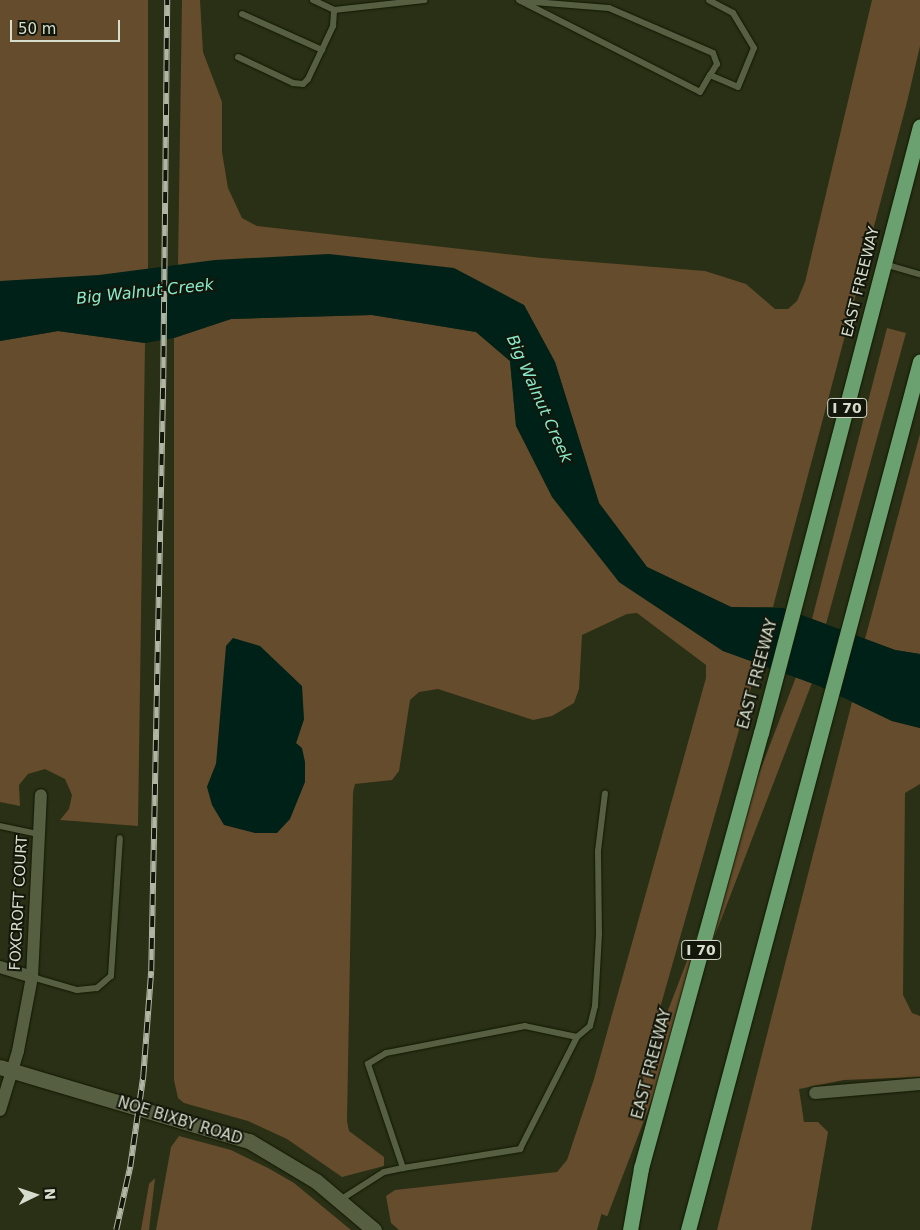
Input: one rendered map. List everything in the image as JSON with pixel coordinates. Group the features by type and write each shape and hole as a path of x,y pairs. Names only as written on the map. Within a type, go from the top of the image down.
{"highway":[{"name":"EAST FREEWAY","path":"630,1230 641,1168 761,732 920,126"},
{"path":"688,1230 920,361"},
{"path":"620,1230 641,1168"}],"street":[{"name":"FOXCROFT COURT","path":"0,1110 6,1069 32,977 41,795"},
{"path":"0,967 32,977"},
{"name":"NOE BIXBY ROAD","path":"6,1069 248,1141 291,1163 343,1203 374,1230"},
{"path":"815,1093 920,1084"}],"lane":[{"path":"313,0 334,10 384,2 424,0"},
{"path":"519,0 609,8 713,53 716,64 700,92 519,0"},
{"path":"709,0 733,13 754,48 738,87 710,75"},
{"path":"238,57 294,83 302,84 322,50 333,26 334,10"},
{"path":"242,14 322,50"},
{"path":"884,264 920,274"},
{"path":"343,1203 384,1172 520,1148 577,1037 590,1026 595,1006 599,934 598,851 605,792"},
{"path":"0,826 40,834"},
{"path":"32,977 76,990 97,988 111,976 120,838"},
{"path":"403,1168 368,1064 386,1053 525,1026 577,1037"}],"shaded area":[{"path":"0,0 148,0 148,281 0,281"},
{"path":"182,0 200,0 203,52 222,102 222,152 228,188 242,218 257,226 542,258 705,271 746,284 775,309 788,309 797,301 805,282 872,0 920,0 920,46 907,102 773,607 731,607 647,567 599,503 555,362 524,305 178,265"},
{"path":"372,315 476,332 510,361 516,426 619,582 723,651 758,663 597,1230 399,1230 391,1223 386,1196 395,1190 557,1172 567,1160 594,1079 706,678 706,665 637,613 627,614 582,635 579,689 574,703 552,716 533,720 438,689 419,692 410,700 399,771 392,780 355,784 353,792 347,1121 349,1131 384,1157 384,1166 342,1177 287,1139 248,1121 184,1103 178,1098 174,1080 174,338 231,319","holes":["304,719 296,743 207,787 216,764"]},
{"path":"887,328 906,333 826,624 812,619"},
{"path":"58,331 145,343 138,826 60,820 69,809 72,795 65,779 45,769 28,774 19,785 20,806 0,802 0,341"},
{"path":"920,434 920,654 895,650 865,639"},
{"path":"796,677 812,683 607,1216 591,1210"},
{"path":"852,702 892,721 920,728 920,784 905,793 903,995 912,1013 920,1016 920,1077 844,1080 799,1089 804,1122 818,1122 828,1132 811,1230 717,1230"},
{"path":"179,1136 231,1150 268,1168 294,1183 351,1230 156,1230 171,1147"},
{"path":"155,1178 149,1230 141,1230 149,1184"}],"water":[{"name":"Big Walnut Creek","path":"329,254 454,268 524,305 555,362 599,503 647,567 731,607 783,608 895,650 920,654 920,728 892,721 819,686 723,651 619,582 552,497 516,426 510,361 476,332 372,315 231,319 174,338 145,343 58,331 0,341 0,281 99,275 215,260"},
{"path":"233,638 260,646 302,686 304,719 296,743 302,748 305,762 305,782 290,819 277,833 255,833 224,825 212,805 207,787 216,764 226,646"}],"railway":[{"path":"116,1230 130,1167 143,1077 151,971 163,379 167,0"}]}
